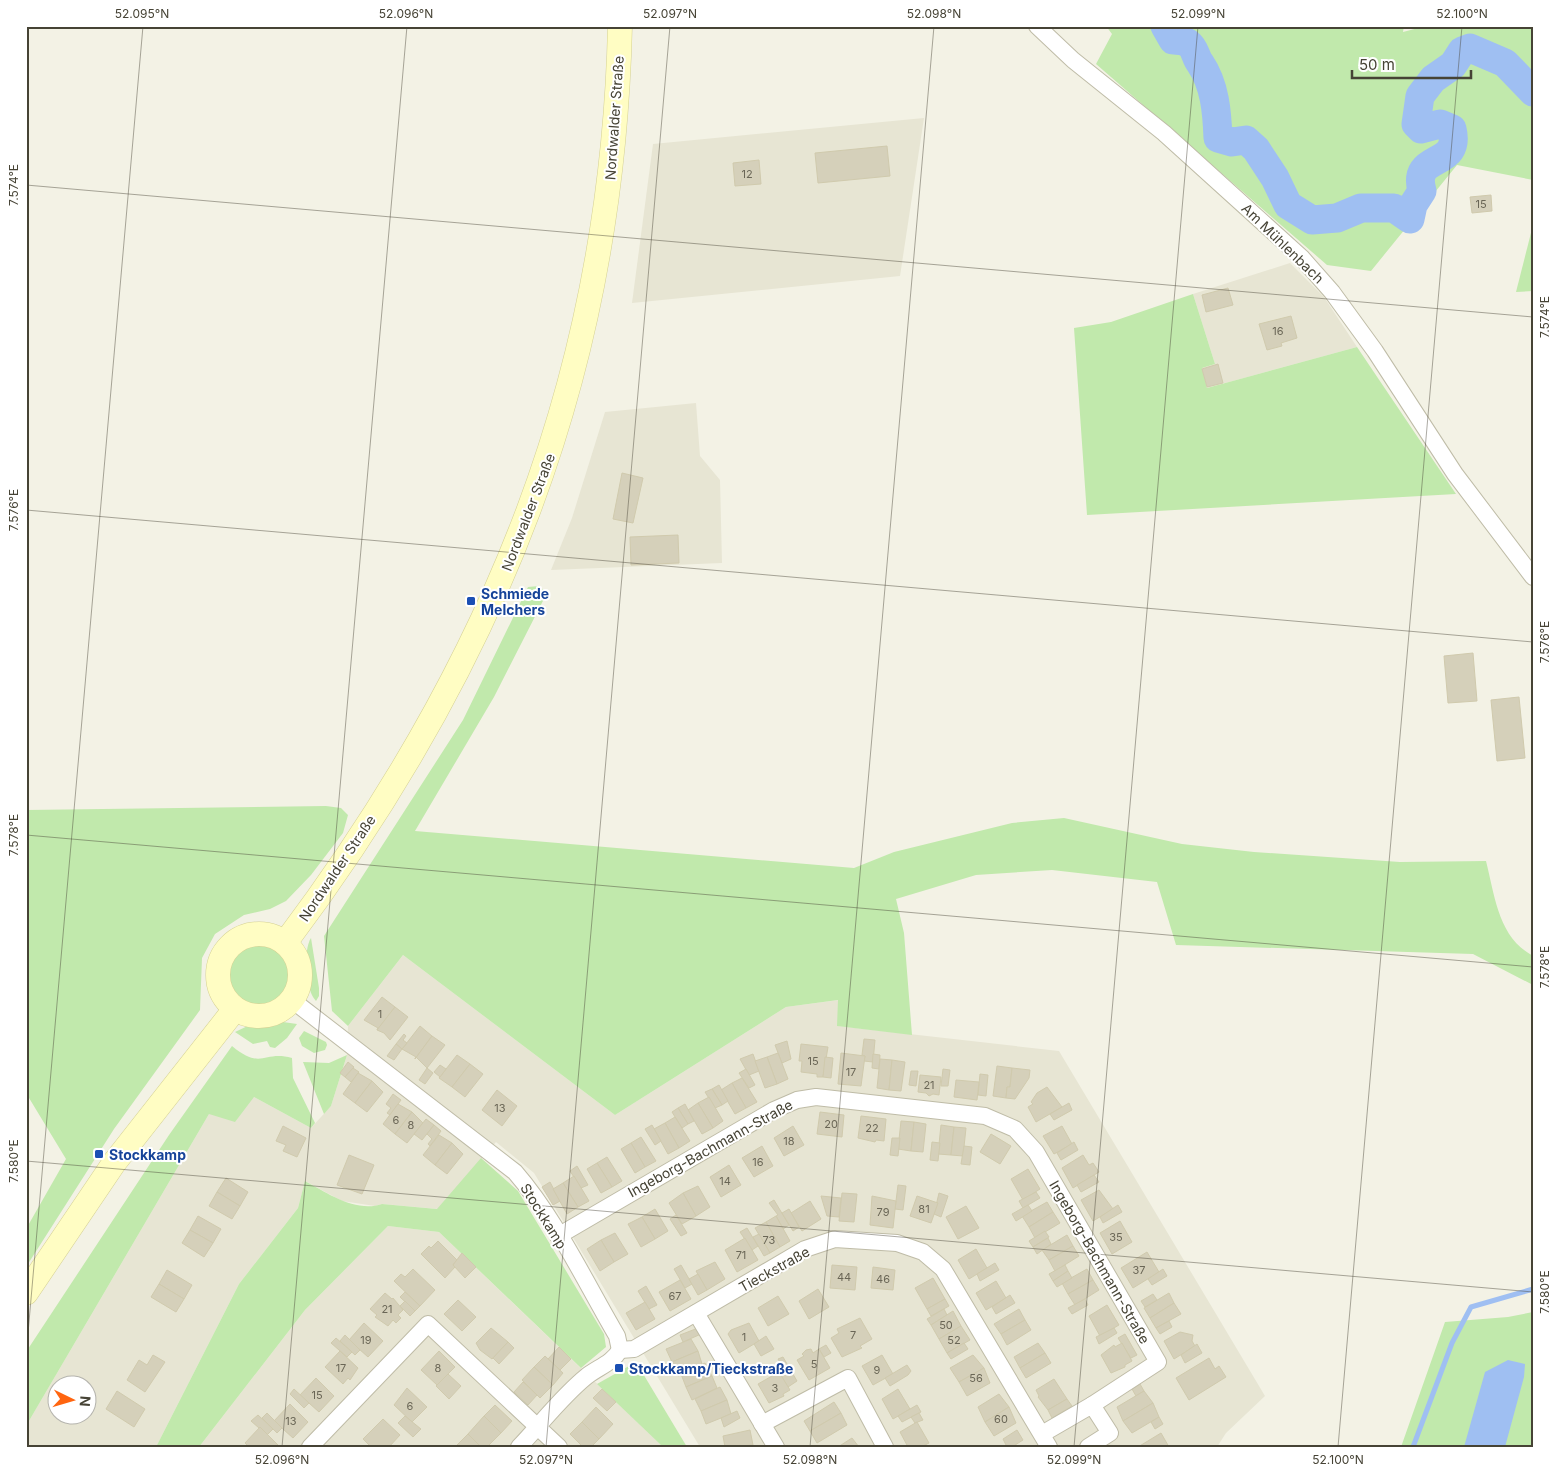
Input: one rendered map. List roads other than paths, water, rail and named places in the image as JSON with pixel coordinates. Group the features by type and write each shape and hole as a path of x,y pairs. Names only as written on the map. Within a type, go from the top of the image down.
{"main road":[{"name":"Nordwalder Straße","path":"285,943 348,856 441,702 486,614 526,522 567,399 594,284 612,163 618,90 620,26"},
{"path":"248,936 267,936 285,943 294,953 299,964 300,977 298,989 292,1000 283,1009 272,1015 252,1016 234,1008 226,999 220,987 218,975 220,962 227,950 236,941 248,936"},
{"path":"26,1293 114,1164 234,1008"}],"street":[{"name":"Am Mühlenbach","path":"1037,26 1073,60 1172,140 1302,258 1332,292 1375,351 1455,474 1533,577"},
{"name":"Stockkamp","path":"292,1000 515,1172 528,1186 617,1336 620,1350"},
{"name":"Ingeborg-Bachmann-Straße","path":"558,1236 774,1110 797,1100 816,1097 985,1116 1015,1129 1036,1152 1158,1362"},
{"name":"Tieckstraße","path":"519,1447 565,1397 588,1376 615,1359 620,1350 634,1349 805,1249 835,1239 897,1243 923,1252 943,1269 1046,1441 1092,1405 1158,1362"},
{"path":"696,1313 776,1447"},
{"path":"310,1447 428,1324 559,1447"},
{"path":"762,1424 848,1378 885,1447"},
{"path":"1088,1447 1110,1433 1092,1405"}],"water":[{"path":"1508,1360 1525,1364 1524,1377 1505,1447 1464,1447 1485,1372"}],"waterway":[{"path":"1165,26 1173,40 1179,40 1191,45 1205,71 1214,99 1218,138 1232,142 1246,140 1256,149 1275,178 1288,205 1312,220 1337,218 1361,208 1394,208 1410,219 1413,205 1422,191 1421,179 1423,170 1444,156 1450,150 1453,142 1452,129 1440,124 1421,129 1416,124 1420,96 1433,79 1453,65 1462,51 1470,48 1505,63 1533,92"},
{"path":"1413,1447 1452,1343 1471,1307 1533,1289"}],"place":[{"name":"Schmiede Melchers","path":"471,601"},
{"name":"Stockkamp","path":"99,1154"},
{"name":"Stockkamp/Tieckstraße","path":"619,1368"}]}
